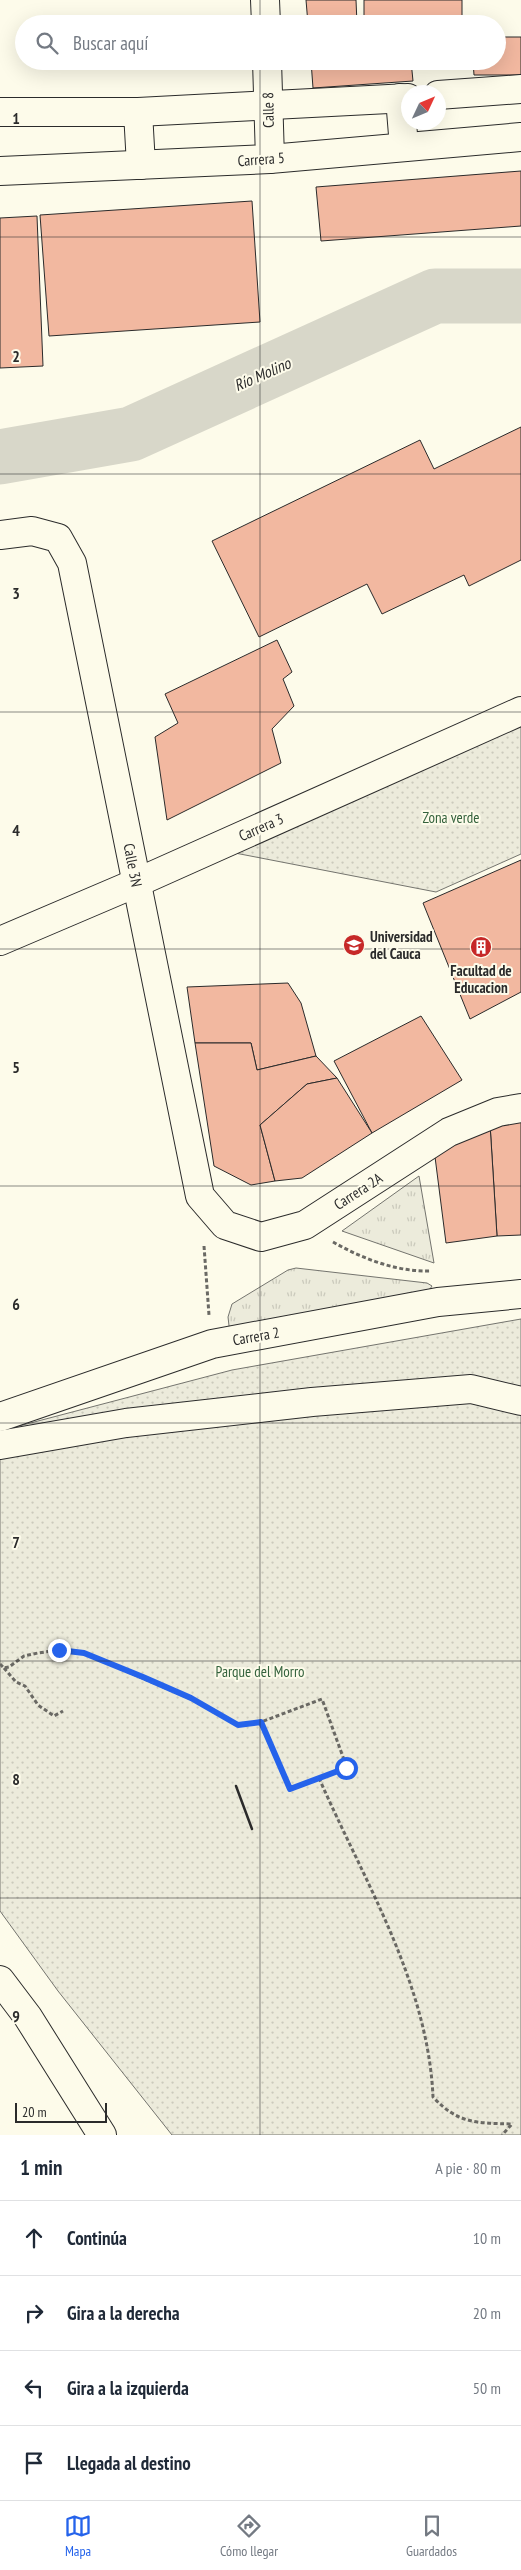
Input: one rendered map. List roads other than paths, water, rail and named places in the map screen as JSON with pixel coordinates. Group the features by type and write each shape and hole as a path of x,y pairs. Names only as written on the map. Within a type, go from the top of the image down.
{"street":[{"path":"266,0 266,15"},
{"name":"Calle 8","path":"267,70 270,159"},
{"path":"446,95 521,89"},
{"path":"0,112 138,112 401,98"},
{"path":"138,112 141,165"},
{"path":"404,130 404,147"},
{"name":"Carrera 5","path":"0,171 270,159 521,137"},
{"name":"Calle 3N","path":"0,536 32,531 58,538 72,563 200,1196"},
{"name":"Carrera 3","path":"0,941 136,883 521,711"},
{"name":"Carrera 2A","path":"200,1196 225,1225 261,1237 305,1225 448,1132 498,1112 521,1108"},
{"name":"Carrera 2","path":"0,1417 212,1344 438,1302 521,1294"},
{"path":"0,1445 126,1423 362,1398 471,1389 521,1401"},
{"path":"0,1980 28,2017 102,2135"}],"waterway":[{"name":"Río Molino","path":"0,457 131,434 435,296 521,296"}],"place":[{"name":"Universidad del Cauca","path":"354,945"},
{"name":"Facultad de Educacion","path":"481,947"}],"park label":[{"name":"Zona verde","path":"451,817"},
{"name":"Parque del Morro","path":"260,1671"}]}
